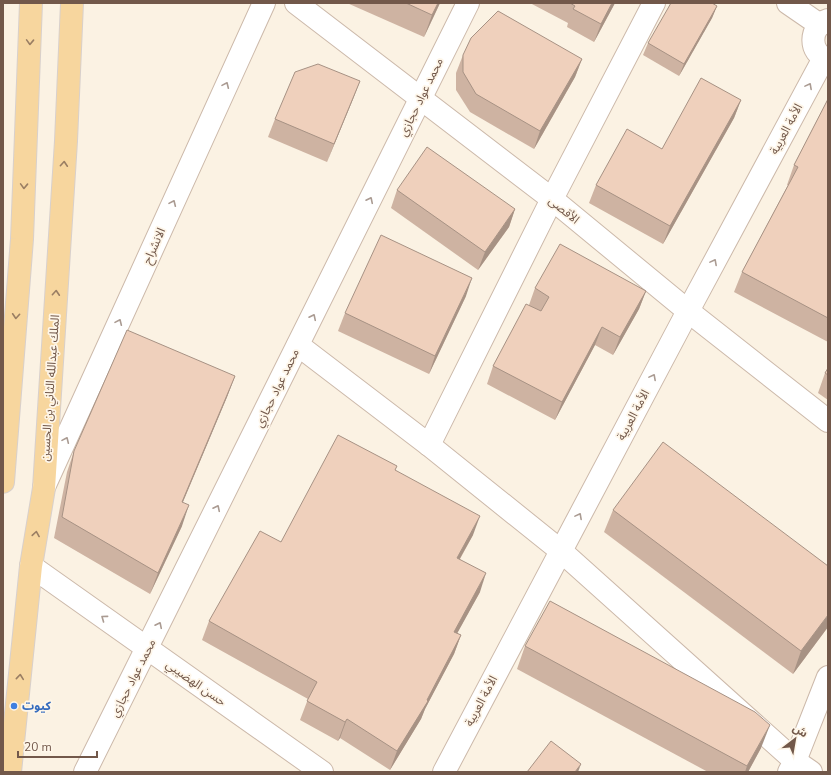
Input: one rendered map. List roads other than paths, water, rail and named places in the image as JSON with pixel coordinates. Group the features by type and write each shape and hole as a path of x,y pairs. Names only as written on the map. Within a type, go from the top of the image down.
{"main road":[{"path":"3,482 22,240 31,3"},
{"name":"الملك عبدالله الثاني بن الحسين","path":"10,772 31,566 44,488 66,141 72,3"}],"street":[{"name":"الانشراح","path":"44,488 264,3"},
{"name":"الأقصى","path":"296,3 552,199 688,311 828,421"},
{"name":"محمد عواد حجازي","path":"86,772 468,3"},
{"path":"429,445 552,199 654,3"},
{"path":"788,3 824,22 815,31 813,38 814,46 818,53 826,59"},
{"name":"الأمة العربية","path":"444,772 688,311 826,59"},
{"path":"298,345 429,445 561,551 798,768 828,677"},
{"name":"حسن الهضيبي","path":"31,566 322,772"}],"place":[{"name":"كيوت","path":"14,706"}]}
